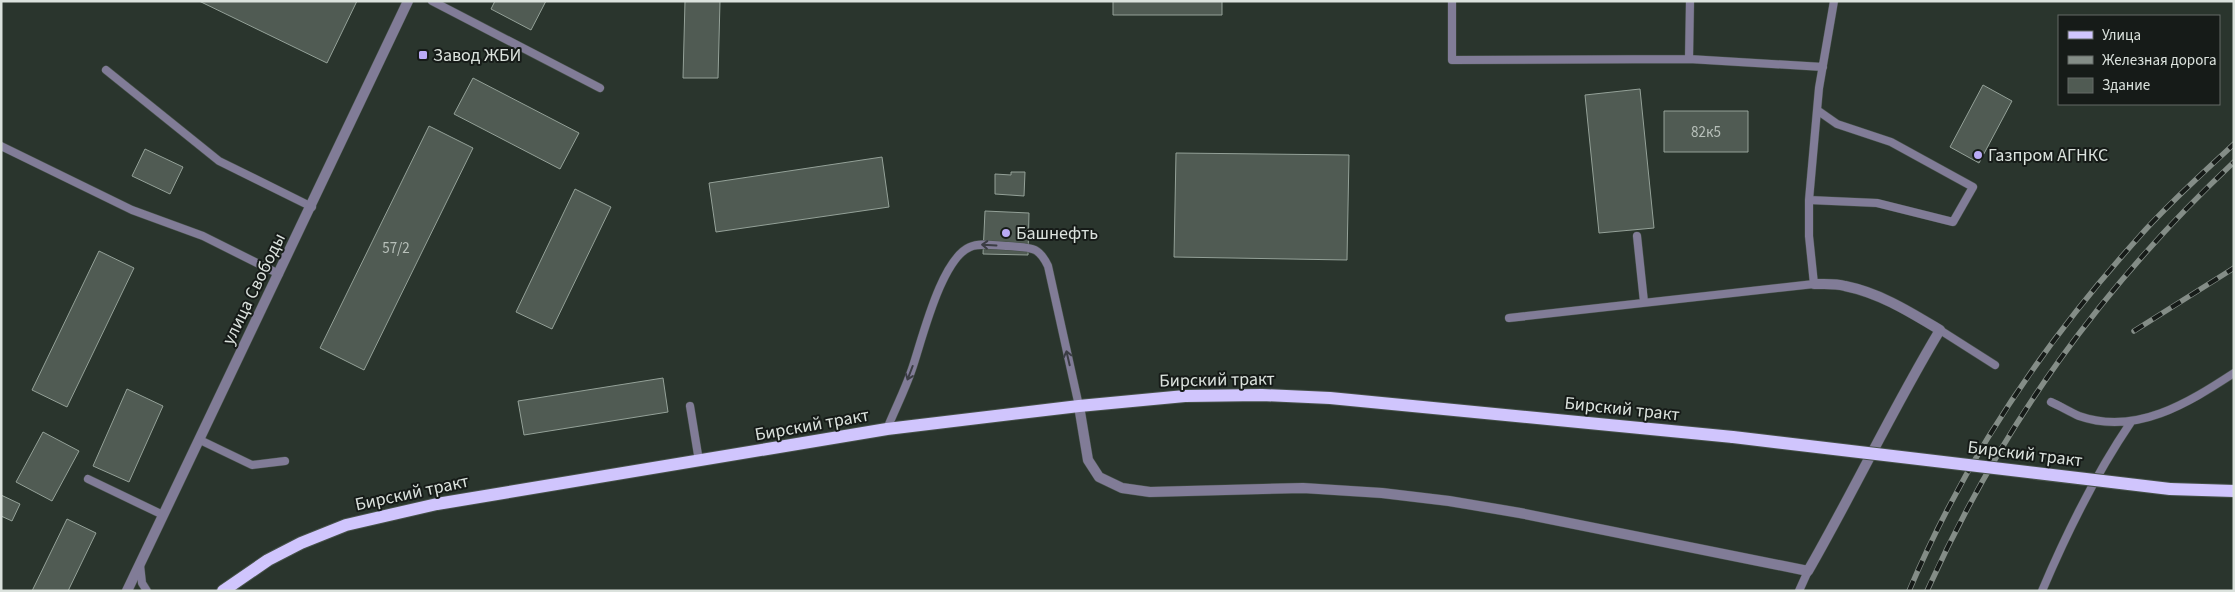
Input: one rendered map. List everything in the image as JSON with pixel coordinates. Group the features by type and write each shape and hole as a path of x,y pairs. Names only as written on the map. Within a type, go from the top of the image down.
{"main road":[{"name":"Бирский тракт","path":"223,591 268,560 301,543 346,526 437,504 887,429 1079,406 1185,396 1262,395 1320,398 1733,437 2170,489 2234,492"}],"street":[{"name":"улица Свободы","path":"127,591 312,207 408,1"},
{"path":"1079,406 1088,460 1099,477 1122,488 1150,492 1303,488 1382,493 1449,501 1529,515 1808,571 1835,524 1909,381 1940,330 1897,305 1874,295 1843,285 1814,284"}],"lane":[{"path":"432,1 600,88"},
{"path":"1452,1 1452,60 1689,59 1823,67"},
{"path":"1689,59 1690,1"},
{"path":"1509,318 1814,284 1809,236 1809,200 1817,110 1834,1"},
{"path":"106,70 219,161 312,207"},
{"path":"1809,200 1877,204 1953,222 1973,187 1891,142 1837,124 1817,110"},
{"path":"1,146 132,210 203,236 280,274"},
{"path":"1637,236 1644,302"},
{"path":"887,429 911,371 946,272 957,256 969,247 978,245 1034,248 1042,254 1048,266 1079,406"},
{"path":"1940,330 1994,365"},
{"path":"2051,402 2087,418 2104,422 2131,422 2161,414 2199,396 2234,373"},
{"path":"690,406 699,461"},
{"path":"2042,591 2086,495 2107,458 2131,422"},
{"path":"200,440 252,465 285,461"},
{"path":"88,479 164,515"},
{"path":"140,562 142,583 147,591"},
{"path":"1799,591 1808,571"}],"building":[{"path":"199,1 357,1 327,63"},
{"path":"495,1 546,1 531,30 491,9"},
{"path":"685,1 720,1 718,78 683,78"},
{"path":"1113,1 1222,1 1222,15 1113,15"},
{"path":"473,78 579,133 560,169 454,114"},
{"path":"1983,85 2012,101 1979,163 1950,147"},
{"path":"1640,89 1654,228 1599,233 1585,95"},
{"path":"1664,111 1748,111 1748,152 1664,152"},
{"path":"429,126 473,148 364,370 320,348"},
{"path":"145,149 183,167 170,194 132,176"},
{"path":"1176,153 1349,155 1347,260 1174,257"},
{"path":"882,157 889,207 716,232 709,183"},
{"path":"1011,172 1025,172 1024,196 995,194 995,174 1011,175"},
{"path":"575,189 611,207 552,329 516,312"},
{"path":"985,211 1029,213 1028,255 983,254"},
{"path":"99,251 134,268 67,407 32,390"},
{"path":"663,378 668,412 524,435 518,401"},
{"path":"127,389 163,406 129,482 93,466"},
{"path":"43,432 79,451 52,501 16,482"},
{"path":"1,495 20,504 12,521 1,516"},
{"path":"67,519 96,533 68,591 32,591"}],"railway":[{"path":"1909,591 1955,495 1981,449 2039,360 2104,277 2139,237 2173,201 2234,144"},
{"path":"1927,591 1956,530 1988,472 2022,415 2059,361 2140,258 2234,162"},
{"path":"2134,331 2234,268"}],"place":[{"name":"Завод ЖБИ","path":"423,55"},
{"name":"Газпром АГНКС","path":"1978,155"},
{"name":"Башнефть","path":"1006,233"}]}
